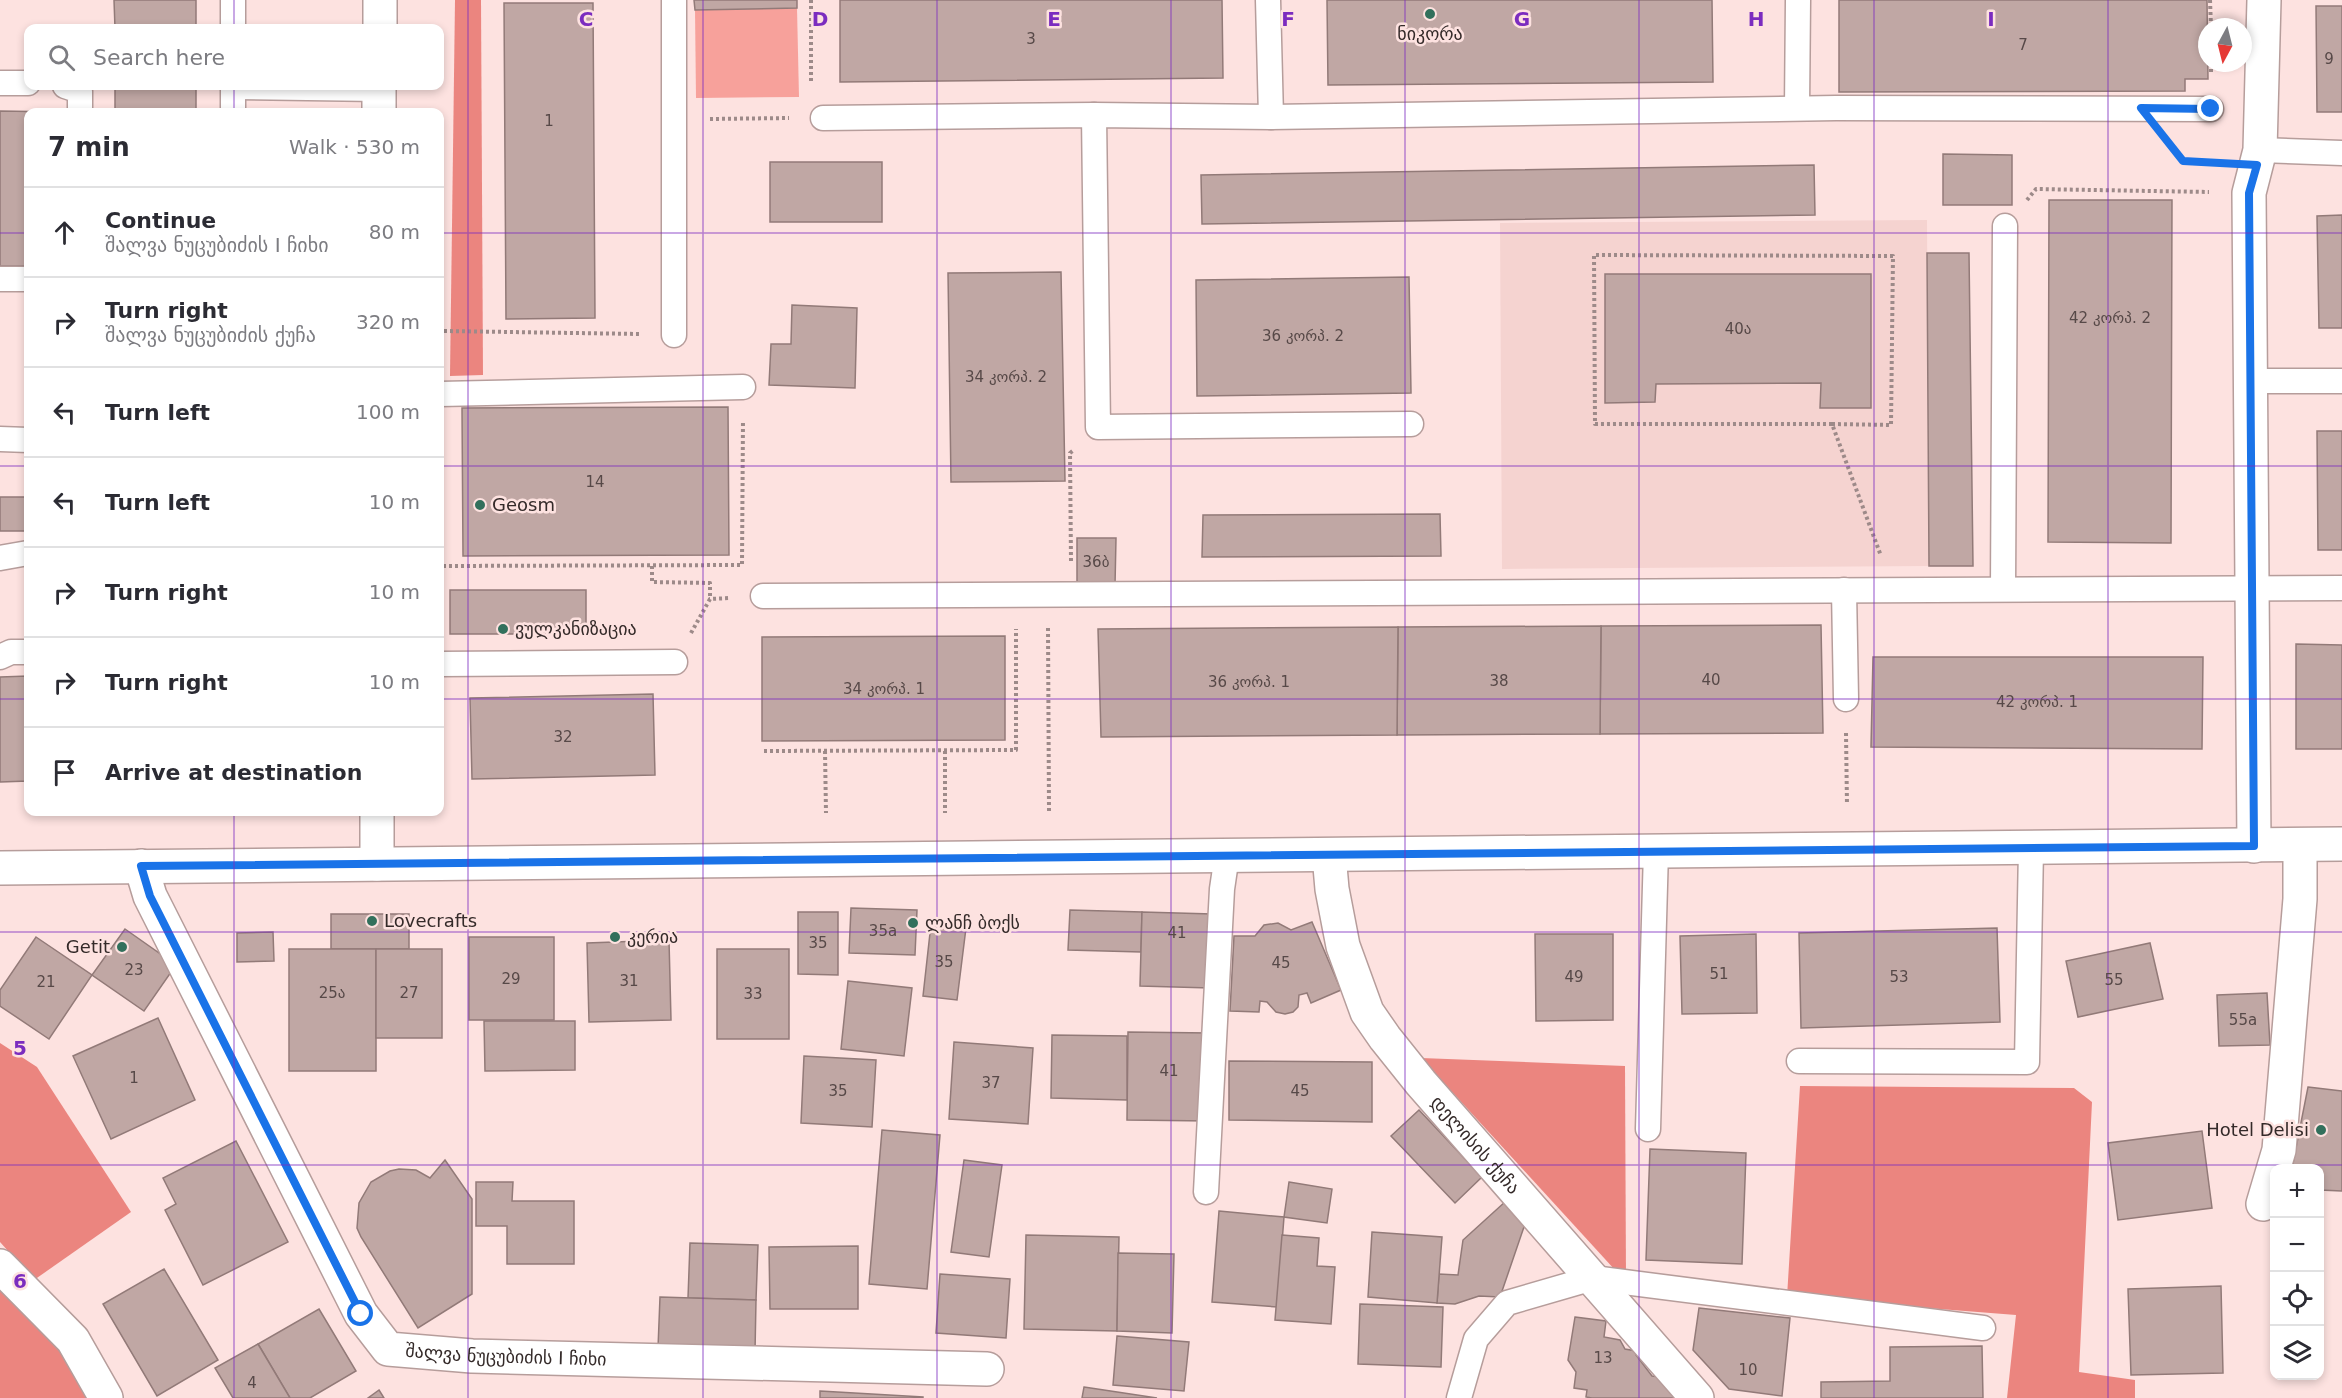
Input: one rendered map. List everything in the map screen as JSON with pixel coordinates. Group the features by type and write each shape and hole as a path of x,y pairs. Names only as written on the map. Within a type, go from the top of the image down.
{"street":[{"path":"380,0 380,24"},
{"path":"2254,846 2252,381 2255,169 2264,0"},
{"path":"376,816 376,864"},
{"path":"0,868 2342,844"},
{"path":"2264,1204 2279,1150 2300,899 2300,845"},
{"name":"დელისის ქუჩა","path":"1329,855 1332,889 1343,946 1367,1012 1421,1083 1697,1398"},
{"name":"შალვა ნუცუბიძის I ჩიხი","path":"141,866 150,896 361,1314 388,1349 472,1356 987,1369"},
{"path":"0,1266 73,1340 106,1398"}],"lane":[{"path":"233,0 233,24"},
{"path":"674,0 674,335"},
{"path":"1269,0 1271,117"},
{"path":"1797,108 1798,0"},
{"path":"0,83 24,83"},
{"path":"77,90 80,91 80,108"},
{"path":"233,90 233,108"},
{"path":"291,90 379,96"},
{"path":"817,118 1094,115 1271,117 1797,108 2211,109"},
{"path":"1094,115 1098,427 1411,424"},
{"path":"2255,169 2342,153"},
{"path":"2002,589 2005,226"},
{"path":"0,279 24,279"},
{"path":"2252,381 2342,381"},
{"path":"444,394 743,387"},
{"path":"0,439 24,440"},
{"path":"0,558 24,554"},
{"path":"763,596 2342,588"},
{"path":"1844,590 1846,699"},
{"path":"0,657 11,652 24,652"},
{"path":"444,664 675,662"},
{"path":"1799,1061 2027,1062 2031,848"},
{"path":"1648,1129 1656,851"},
{"path":"1206,1192 1222,889 1227,855"},
{"path":"1459,1398 1476,1339 1507,1303 1593,1278 1983,1328"}],"path":[{"path":"675,120 817,118 811,0"},
{"path":"2210,0 2211,18"},
{"path":"2141,108 2183,161 2255,169"},
{"path":"2005,226 2036,189 2255,169"},
{"path":"1594,255 1893,256 1891,425 1832,424 1595,424 1594,255"},
{"path":"444,332 674,335"},
{"path":"444,566 742,565 743,387"},
{"path":"1832,424 1885,567 1885,590"},
{"path":"1049,811 1059,594 1070,453 1098,427"},
{"path":"652,566 652,582 710,583 710,599 675,662"},
{"path":"764,751 1016,750 1016,595"},
{"path":"710,599 763,596"},
{"path":"1846,699 1847,805"},
{"path":"825,751 826,813"},
{"path":"945,751 945,813"}],"shaded area":[{"path":"455,0 481,0 483,375 450,376"},
{"path":"797,8 799,97 696,98 695,10"},
{"path":"1927,220 1929,566 1502,569 1500,223"},
{"path":"0,1043 37,1067 131,1212 34,1280 0,1242"},
{"path":"1421,1058 1625,1066 1626,1282"},
{"path":"1800,1086 2074,1088 2092,1102 2079,1372 2135,1380 2135,1398 2007,1398 2016,1315 1787,1297"},
{"path":"0,1282 69,1355 89,1398 0,1398"}],"building":[{"path":"114,0 196,0 196,24 115,24"},
{"path":"694,0 797,0 797,8 695,10"},
{"path":"840,0 1222,0 1223,78 840,82"},
{"path":"1327,0 1712,0 1713,82 1328,85"},
{"path":"1839,0 2207,0 2207,18 2198,18 2198,72 2208,72 2208,79 2185,79 2185,91 1839,92"},
{"path":"504,3 593,3 595,318 506,319"},
{"path":"2316,6 2342,6 2342,112 2317,112"},
{"path":"115,90 196,90 196,108 115,108"},
{"path":"0,111 24,111 24,266 0,266"},
{"path":"1943,154 2012,155 2012,205 1943,205"},
{"path":"770,162 882,162 882,222 770,222"},
{"path":"1814,165 1815,215 1202,224 1201,175"},
{"path":"2049,200 2172,200 2171,543 2048,542"},
{"path":"2342,215 2342,328 2319,328 2317,216"},
{"path":"1927,253 1969,253 1973,566 1929,566"},
{"path":"1061,272 1065,481 951,482 948,273"},
{"path":"1605,274 1871,274 1871,408 1820,408 1821,383 1656,384 1655,402 1605,403"},
{"path":"1409,277 1411,393 1197,396 1196,280"},
{"path":"792,305 857,308 855,388 769,385 771,344 791,344"},
{"path":"728,407 729,555 463,556 462,408"},
{"path":"2317,431 2342,431 2342,550 2318,550"},
{"path":"0,497 24,497 24,531 0,531"},
{"path":"1440,514 1441,556 1202,557 1203,515"},
{"path":"1077,538 1116,538 1115,586 1077,585"},
{"path":"450,590 586,590 586,634 450,634"},
{"path":"1821,625 1823,733 1600,734 1601,626"},
{"path":"1601,626 1600,734 1397,735 1398,627"},
{"path":"1398,627 1397,735 1101,737 1098,629"},
{"path":"1005,636 1005,740 762,741 762,637"},
{"path":"2296,644 2342,645 2342,749 2296,749"},
{"path":"1873,657 2203,657 2202,749 1871,747"},
{"path":"24,676 24,781 0,782 0,677"},
{"path":"653,694 655,775 472,779 470,698"},
{"path":"851,908 917,910 915,955 849,953"},
{"path":"1070,910 1142,912 1141,952 1068,950"},
{"path":"798,912 838,912 838,975 798,974"},
{"path":"1142,912 1212,914 1210,988 1140,986"},
{"path":"331,914 409,914 409,949 331,949"},
{"path":"1312,922 1341,990 1311,1003 1307,993 1299,995 1298,1007 1293,1012 1285,1014 1276,1012 1267,1002 1260,1001 1259,1012 1230,1011 1234,936 1255,936 1264,925 1278,923 1291,930"},
{"path":"931,924 966,928 957,1000 923,996"},
{"path":"1997,928 2000,1022 1801,1028 1799,933"},
{"path":"125,929 176,965 144,1011 92,975"},
{"path":"273,932 274,961 237,962 237,933"},
{"path":"1535,934 1613,934 1613,1020 1536,1021"},
{"path":"1756,934 1757,1013 1682,1014 1680,936"},
{"path":"36,937 92,975 49,1039 0,1006 0,990"},
{"path":"469,937 554,937 554,1020 469,1020"},
{"path":"669,940 671,1020 589,1022 587,943"},
{"path":"2150,943 2163,999 2078,1017 2066,961"},
{"path":"289,949 376,949 376,1071 289,1071"},
{"path":"376,949 442,949 442,1038 376,1038"},
{"path":"717,949 789,949 789,1039 717,1039"},
{"path":"848,981 912,988 904,1056 841,1049"},
{"path":"2267,993 2270,1045 2219,1046 2217,995"},
{"path":"158,1018 195,1100 111,1139 73,1056"},
{"path":"484,1021 575,1021 575,1070 485,1071"},
{"path":"1128,1032 1210,1033 1209,1121 1127,1120"},
{"path":"1052,1035 1127,1036 1127,1100 1051,1098"},
{"path":"954,1042 1033,1048 1028,1124 949,1119"},
{"path":"804,1056 876,1060 872,1127 801,1123"},
{"path":"1229,1061 1372,1062 1372,1122 1229,1120"},
{"name":"Hotel Delisi","path":"2308,1087 2342,1091 2342,1191 2324,1190 2324,1164 2293,1164"},
{"path":"1419,1110 1482,1177 1455,1203 1391,1136"},
{"path":"882,1130 940,1135 927,1289 869,1284"},
{"path":"2202,1131 2212,1208 2118,1220 2108,1143"},
{"path":"236,1141 288,1242 203,1285 165,1210 176,1204 163,1178"},
{"path":"1650,1149 1746,1153 1742,1264 1646,1260"},
{"path":"445,1160 472,1199 472,1294 418,1328 361,1237 357,1228 359,1203 371,1182 390,1171 416,1170 430,1178"},
{"path":"964,1160 1002,1165 989,1257 951,1252"},
{"path":"476,1182 513,1182 512,1201 574,1201 574,1264 507,1264 507,1226 476,1226"},
{"path":"1289,1182 1332,1189 1327,1223 1284,1217"},
{"path":"1506,1201 1525,1224 1500,1297 1479,1296 1455,1304 1437,1303 1439,1274 1458,1275 1463,1240"},
{"path":"1219,1211 1284,1217 1277,1307 1212,1302"},
{"path":"1372,1232 1442,1237 1437,1303 1368,1297"},
{"path":"1026,1235 1119,1237 1117,1331 1024,1329"},
{"path":"1282,1235 1319,1238 1317,1266 1335,1267 1331,1324 1275,1320"},
{"path":"690,1243 758,1245 756,1300 688,1298"},
{"path":"858,1246 858,1309 770,1309 769,1247"},
{"path":"1118,1253 1174,1254 1172,1333 1117,1331"},
{"path":"164,1269 218,1360 157,1396 103,1304"},
{"path":"940,1274 1010,1279 1006,1338 936,1333"},
{"path":"2221,1286 2223,1373 2131,1375 2128,1289"},
{"path":"660,1297 756,1300 755,1352 658,1348"},
{"path":"1360,1304 1443,1307 1441,1367 1358,1364"},
{"path":"1699,1308 1790,1318 1782,1396 1729,1389 1693,1350"},
{"path":"319,1309 356,1371 310,1398 290,1398 258,1344"},
{"path":"1575,1317 1606,1321 1604,1337 1620,1340 1625,1349 1636,1351 1636,1355 1652,1376 1660,1377 1675,1398 1592,1398 1586,1397 1587,1390 1574,1388 1576,1372 1568,1360"},
{"path":"1117,1336 1189,1342 1184,1391 1113,1385"},
{"path":"258,1344 290,1398 233,1398 215,1368"},
{"path":"1982,1346 1983,1398 1821,1398 1821,1382 1890,1381 1890,1347"},
{"path":"1084,1387 1157,1398 1082,1398"},
{"path":"379,1390 384,1398 368,1398"},
{"path":"820,1391 923,1397 923,1398 820,1398"}],"place":[{"name":"ნიკორა","path":"1430,14"},
{"name":"Geosm","path":"480,505"},
{"name":"ვულკანიზაცია","path":"503,629"},
{"name":"Lovecrafts","path":"372,921"},
{"name":"ლანჩ ბოქს","path":"913,923"},
{"name":"კერია","path":"615,937"},
{"name":"Getit","path":"122,947"},
{"name":"Hotel Delisi","path":"2321,1130"}],"route":[{"path":"361,1314 150,896 141,866 2254,846 2249,193 2257,165 2183,161 2141,108 2211,109"}]}
